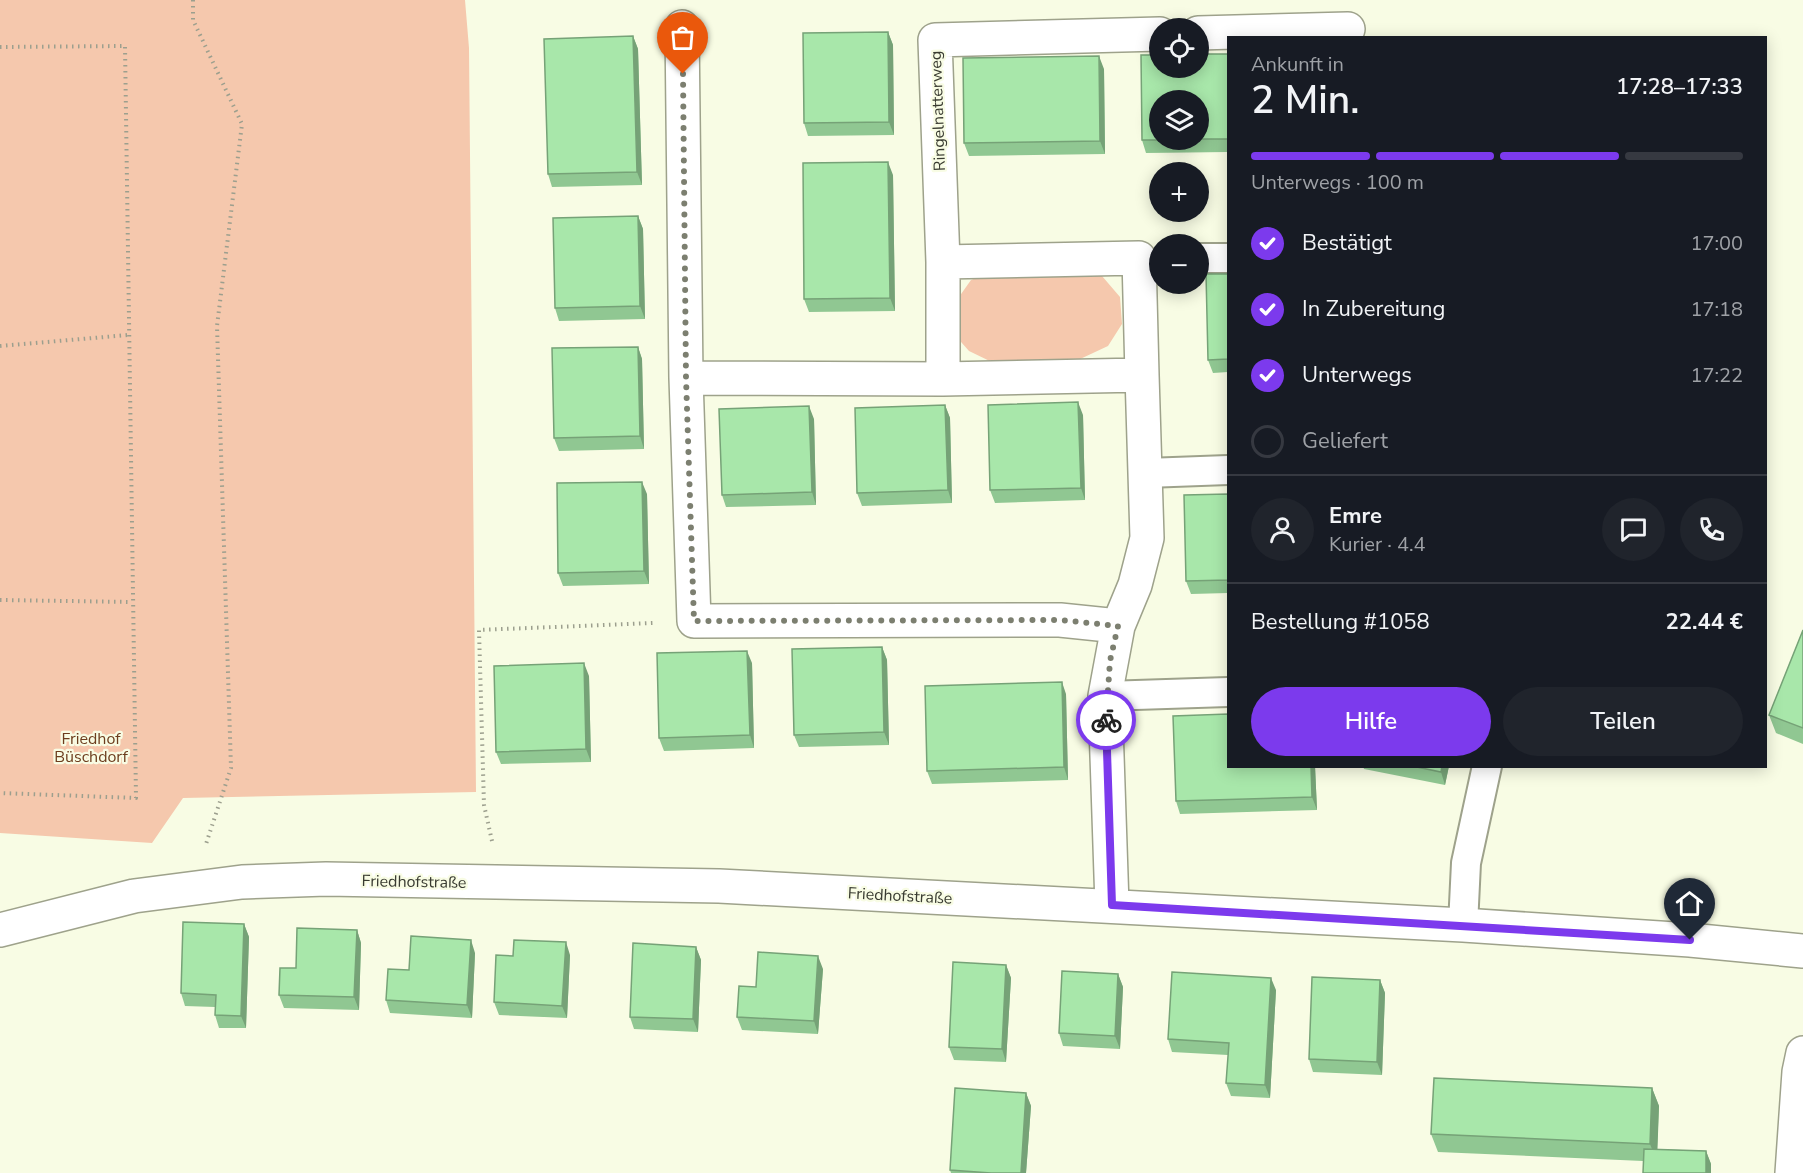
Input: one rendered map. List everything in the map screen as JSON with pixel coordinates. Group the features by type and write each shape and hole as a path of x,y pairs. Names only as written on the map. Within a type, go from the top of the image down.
{"street":[{"path":"682,27 686,378 694,621 1060,620 1118,626"},
{"path":"1209,33 1348,29"},
{"name":"Ringelnatterweg","path":"943,379 943,262 935,40 1149,34"},
{"path":"943,262 1149,258 1142,375 1147,538 1135,585 1118,626 1106,696 1112,905"},
{"path":"686,378 943,379 1142,375"},
{"name":"Friedhofstraße","path":"0,930 134,896 242,882 326,879 719,886 1112,905 1690,940 1803,951"},
{"path":"1792,1173 1802,1066"}],"lane":[{"path":"1209,258 1227,258"},
{"path":"1146,473 1227,470"},
{"path":"1106,696 1227,692"},
{"path":"1463,925 1466,863 1487,768"}],"path":[{"path":"193,0 193,20 242,124 217,326 231,768 197,872 198,888"},
{"path":"0,47 125,46 136,798 0,793"},
{"path":"0,346 128,335"},
{"path":"0,600 132,602"},
{"path":"502,882 484,804 479,630 694,621"}],"green space":[{"name":"Friedhof Büschdorf","path":"0,0 465,0 469,48 476,792 183,798 152,843 0,833"},
{"path":"1071,269 1102,276 1120,297 1122,324 1108,346 1078,360 1000,366 969,351 954,334 954,304 971,280 997,270"}],"building":[{"path":"888,32 889,122 804,123 803,33"},
{"path":"633,36 637,172 548,174 544,39"},
{"path":"1209,54 1227,54 1227,139 1209,139 1209,90 1149,90 1149,140 1142,140 1141,55 1149,55 1149,78 1209,78"},
{"path":"1099,56 1100,141 964,143 963,58"},
{"path":"888,162 890,298 804,299 803,163"},
{"path":"638,216 640,306 555,308 553,218"},
{"path":"1209,274 1227,274 1227,359 1208,360 1206,294 1209,294"},
{"path":"638,347 640,436 554,438 552,348"},
{"path":"1078,402 1081,488 990,490 988,405"},
{"path":"945,405 948,490 857,493 855,408"},
{"path":"809,406 812,492 722,495 719,409"},
{"path":"642,482 644,571 558,573 557,483"},
{"path":"1227,494 1227,580 1186,581 1184,495"},
{"path":"1803,630 1803,728 1769,715"},
{"path":"882,647 884,732 794,735 792,649"},
{"path":"747,651 750,735 659,738 657,653"},
{"path":"584,663 586,749 496,752 494,666"},
{"path":"1062,682 1064,767 927,771 925,686"},
{"path":"1227,714 1227,768 1311,768 1312,797 1176,801 1173,716"},
{"path":"1422,768 1442,768 1441,772"},
{"path":"183,922 244,924 241,1016 215,1015 216,995 181,993"},
{"path":"297,928 357,930 354,997 279,995 280,968 296,968"},
{"path":"411,936 471,940 467,1005 386,1000 388,969 409,970"},
{"path":"514,940 566,942 562,1006 494,1002 496,955 513,956"},
{"path":"633,943 696,947 693,1019 630,1017"},
{"path":"758,952 818,956 814,1021 737,1017 739,986 756,987"},
{"path":"953,962 1006,965 1002,1049 949,1047"},
{"path":"1062,971 1118,974 1115,1036 1059,1033"},
{"path":"1172,972 1271,978 1265,1085 1226,1083 1229,1043 1168,1039"},
{"path":"1312,977 1380,980 1377,1062 1309,1059"},
{"path":"1434,1078 1652,1088 1650,1144 1431,1134"},
{"path":"955,1088 1026,1093 1021,1173 950,1170"},
{"path":"1644,1149 1706,1151 1706,1173 1643,1173"}],"way so far":[{"path":"683,74 686,378 694,621 1060,620 1118,626 1110,661 1106,720"}],"route":[{"path":"1106,720 1112,905 1690,940"}]}
